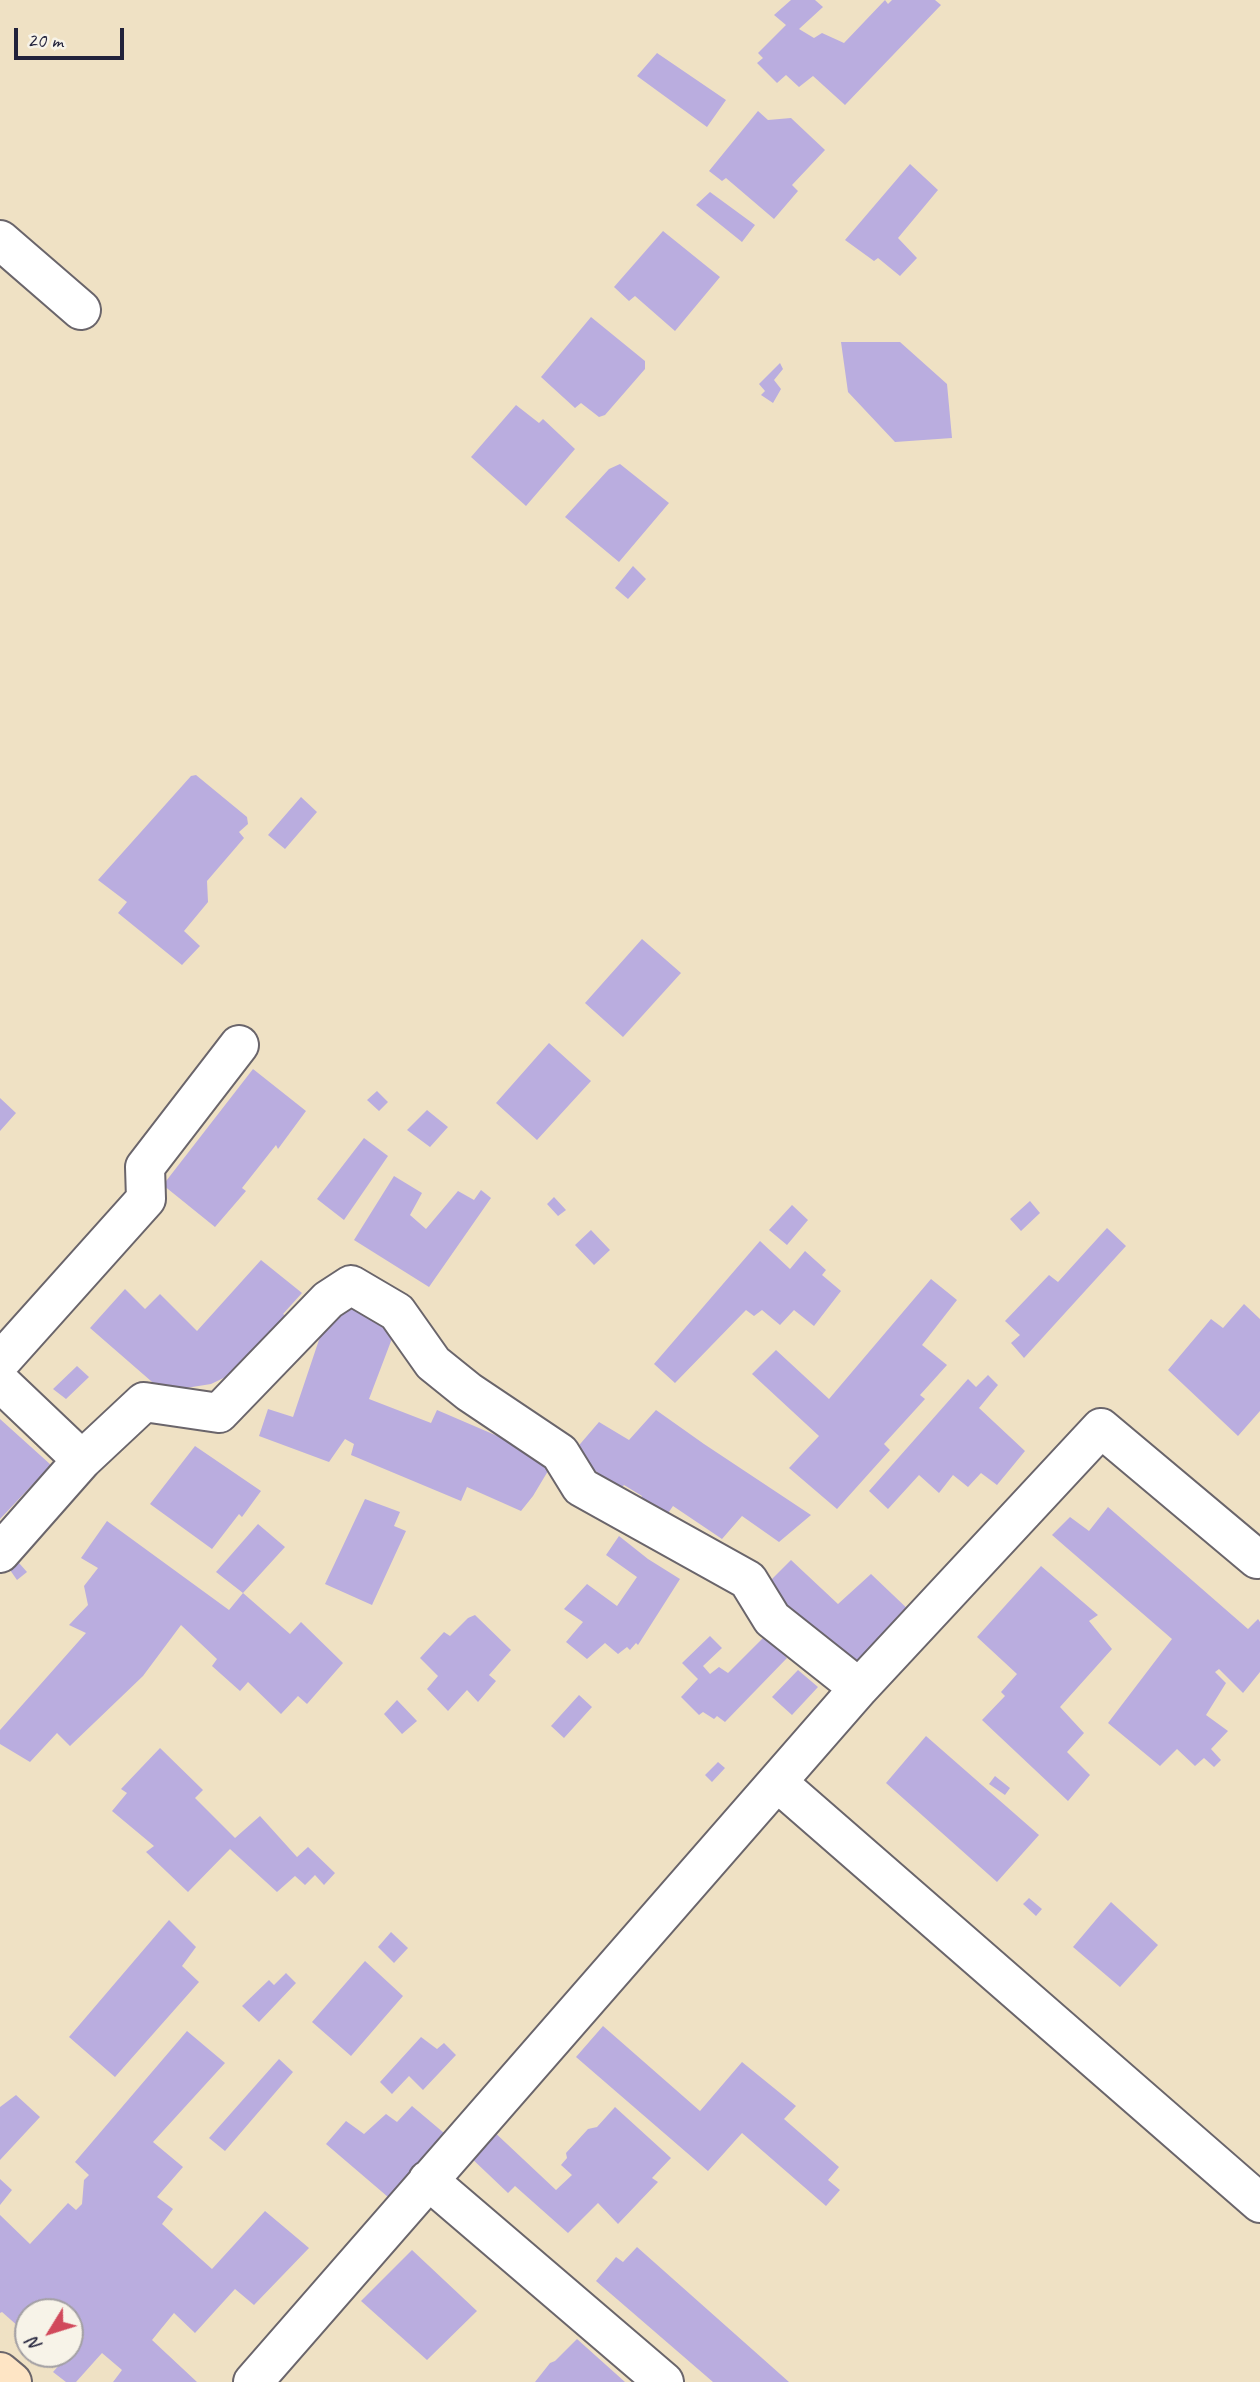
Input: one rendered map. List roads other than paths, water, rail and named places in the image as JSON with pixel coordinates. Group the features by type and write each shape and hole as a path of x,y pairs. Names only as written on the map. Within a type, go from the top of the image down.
{"main road":[{"path":"0,2372 12,2382"}],"street":[{"path":"0,240 81,310"},
{"path":"0,1362 146,1199 145,1167 239,1045"},
{"path":"0,1553 82,1460 144,1402 219,1413 328,1300 351,1285 397,1312 433,1363 469,1392 560,1453 581,1487 748,1580 772,1619 859,1688"},
{"path":"0,1381 82,1460"},
{"path":"253,2382 859,1688 1101,1428 1257,1559"},
{"path":"777,1782 1260,2203"},
{"path":"428,2180 664,2382"}]}
